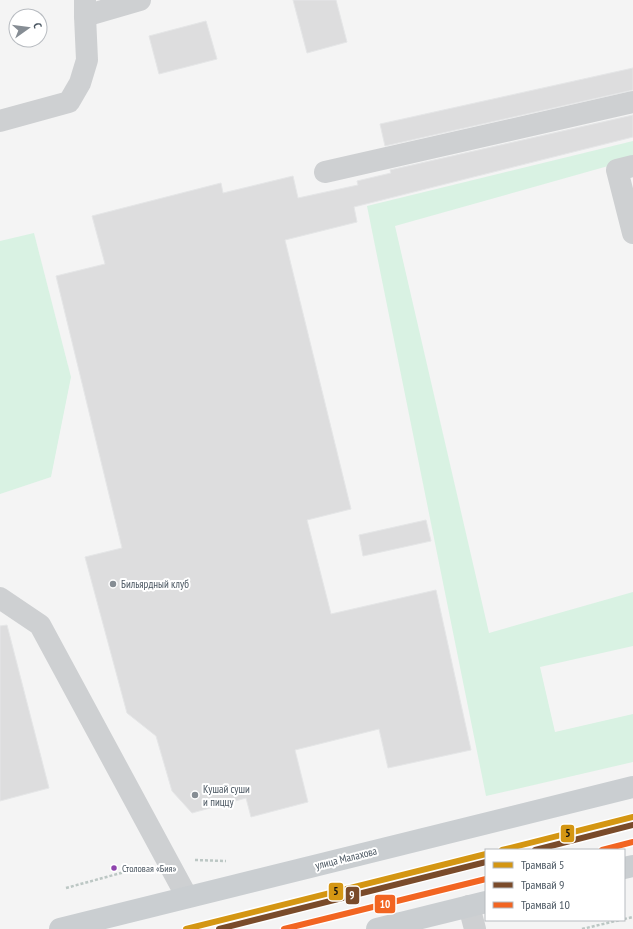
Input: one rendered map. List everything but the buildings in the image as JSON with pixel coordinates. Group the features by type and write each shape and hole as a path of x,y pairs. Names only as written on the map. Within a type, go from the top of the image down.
{"main road":[{"name":"улица Малахова","path":"60,929 633,787"},
{"path":"377,929 478,904"}],"street":[{"path":"0,121 69,102 80,83 88,60 85,8 140,0"},
{"path":"325,172 633,102"},
{"path":"633,166 617,170 633,233"},
{"path":"0,598 40,625 188,897"},
{"path":"475,929 478,904"}],"path":[{"path":"66,888 178,858 224,862 232,860"},
{"path":"582,929 616,921"}],"green space":[{"path":"633,141 633,159 395,226 489,633 633,592 633,646 540,667 555,732 633,714 633,762 486,796 367,206"},
{"path":"34,233 71,377 51,477 0,494 0,241"}],"tram line":[{"name":"5","path":"506,849 633,817"},
{"name":"9","path":"539,849 633,825"},
{"name":"10","path":"606,849 633,842"},
{"name":"5","path":"186,929 485,854"},
{"name":"9","path":"219,929 485,862"},
{"name":"10","path":"284,929 485,879"}],"place":[{"name":"Бильярдный клуб","path":"113,584"},
{"name":"Кушай суши и пиццу","path":"195,795"},
{"name":"Столовая «Бия»","path":"114,868"}]}
